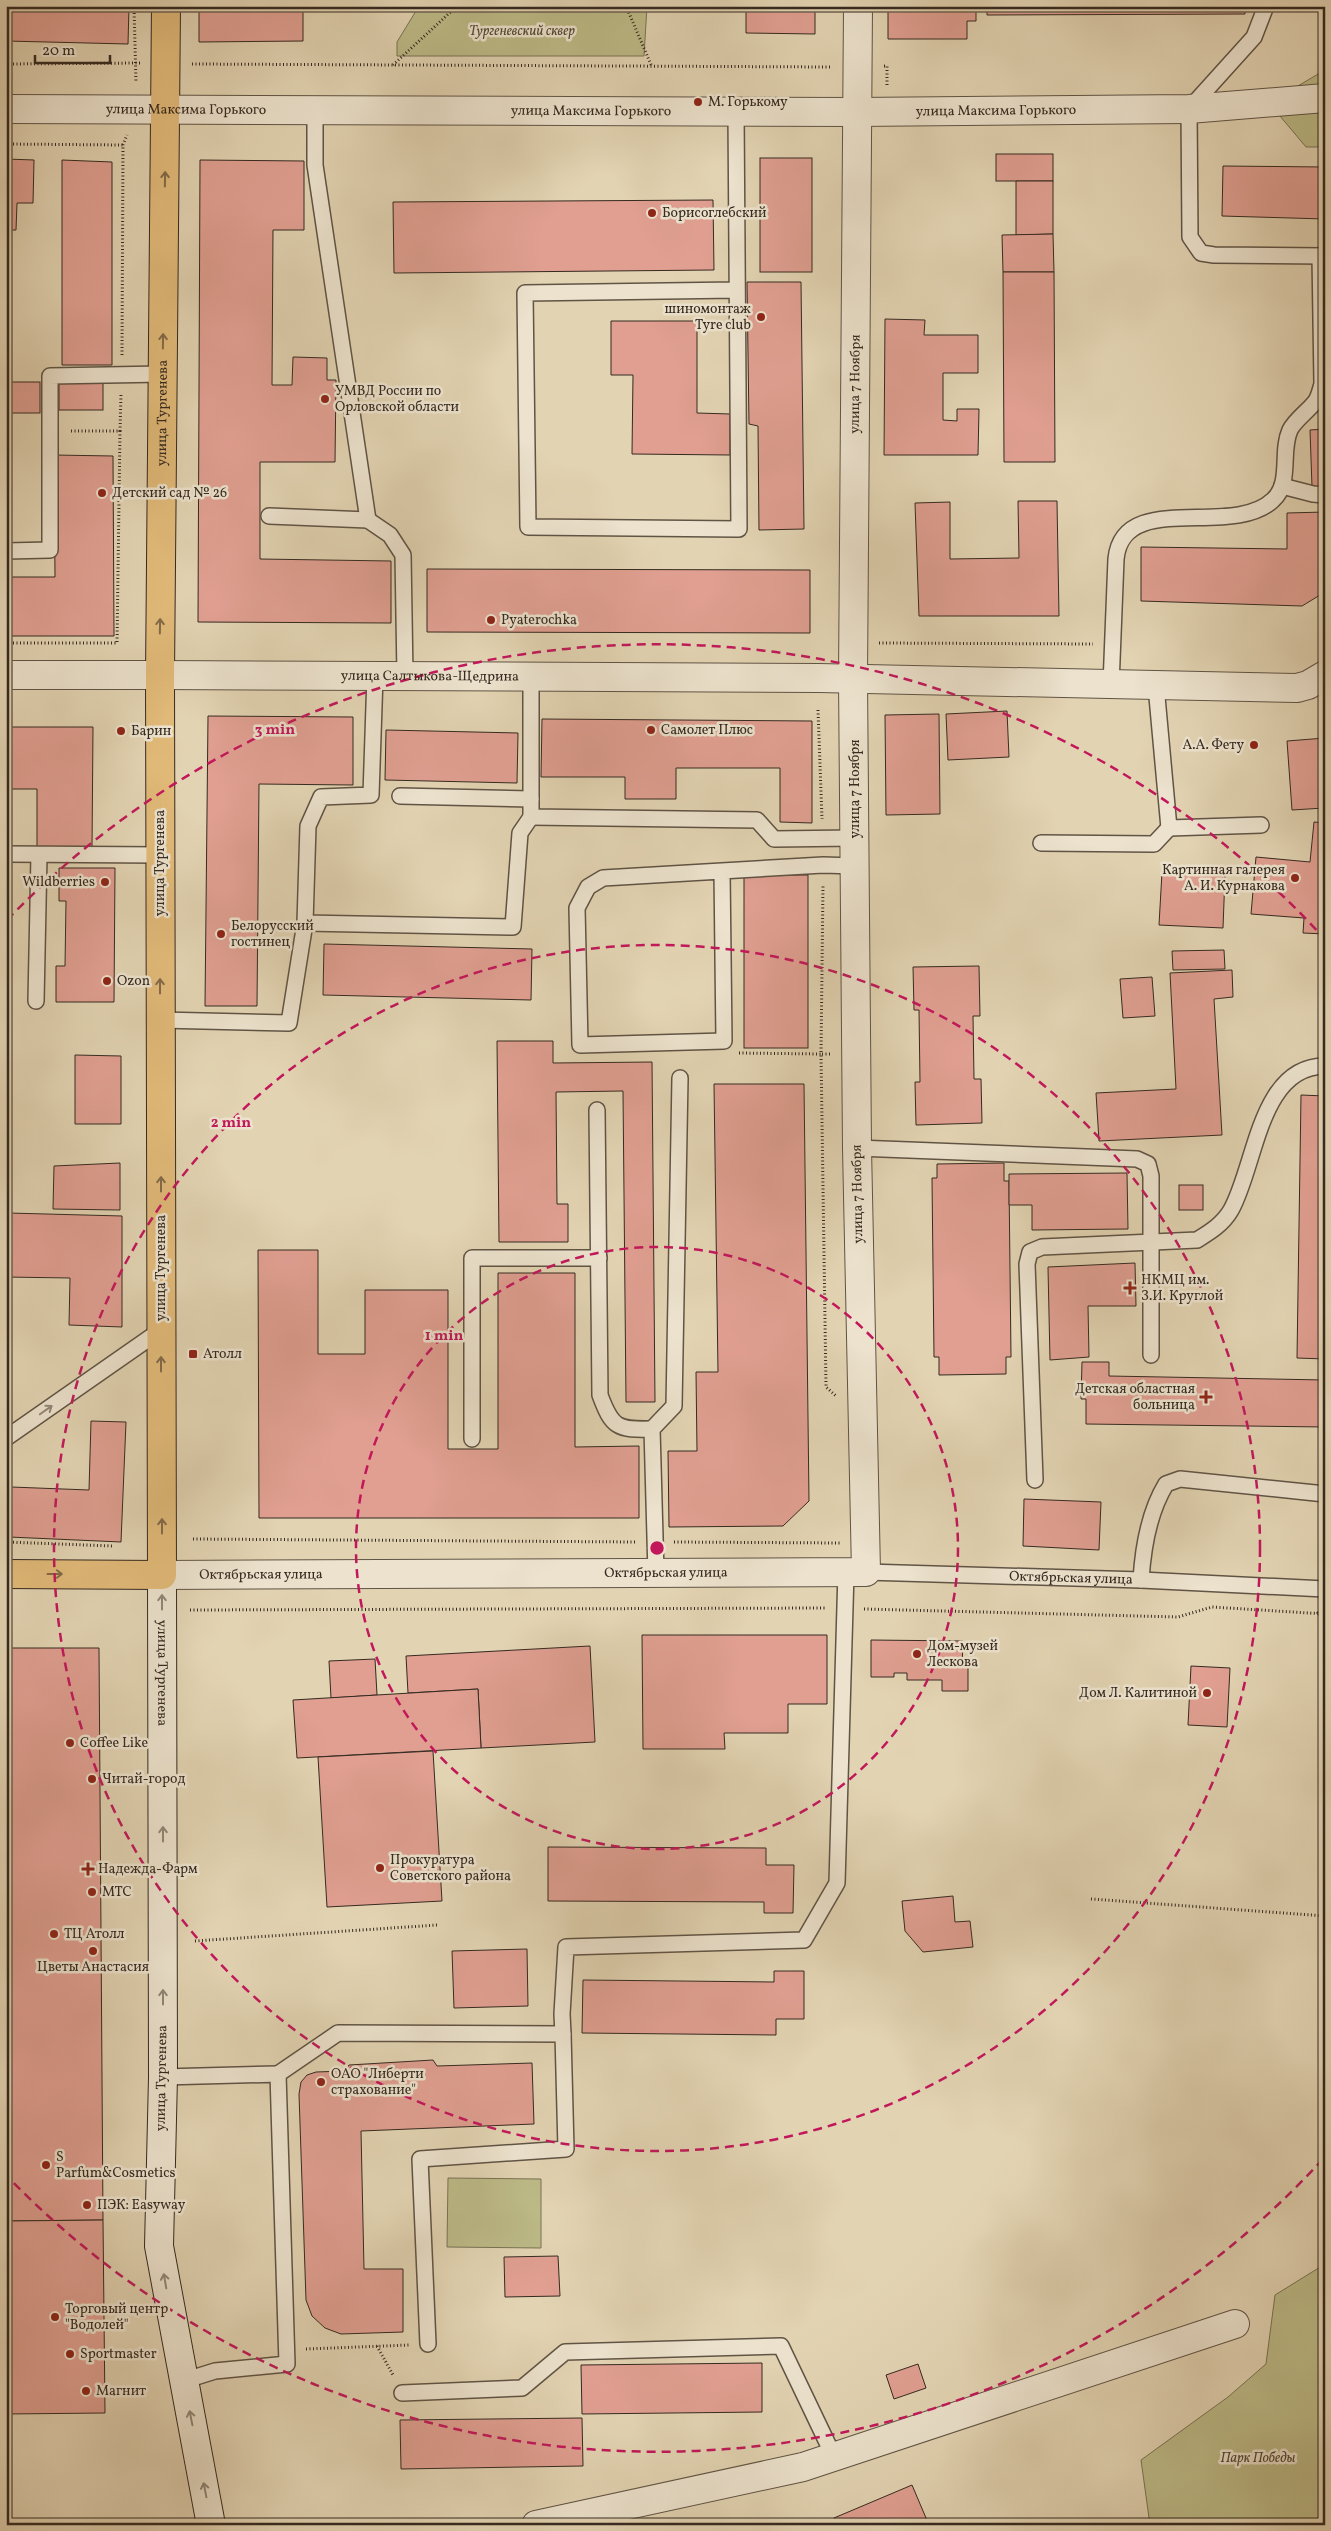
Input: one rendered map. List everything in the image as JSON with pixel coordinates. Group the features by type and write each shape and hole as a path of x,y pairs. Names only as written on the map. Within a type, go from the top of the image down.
{"main road":[{"name":"улица Тургенева","path":"162,1575 160,675 166,6"},
{"name":"Октябрьская улица","path":"6,1574 162,1575"}],"street":[{"name":"улица 7 Ноября","path":"856,1572 857,1148 853,679 858,6"},
{"name":"улица Максима Горького","path":"6,109 136,111 887,112 1189,109 1325,98"},
{"name":"улица Салтыкова-Щедрина","path":"6,675 853,679 1297,688 1308,685 1325,675"},
{"name":"Октябрьская улица","path":"162,1575 856,1572"},
{"name":"улица Тургенева","path":"162,1575 163,2077 158,2246 212,2525"},
{"path":"536,2525 803,2467 1235,2324"}],"lane":[{"path":"1111,685 1117,545 1125,533 1133,526 1149,520 1234,517 1250,513 1274,500 1282,486 1290,429 1317,400 1322,384 1322,256 1214,255 1202,253 1190,237 1188,224 1189,109 1254,37 1266,6"},
{"path":"315,111 315,165 368,520"},
{"path":"736,112 739,529 528,527 525,293 736,290"},
{"path":"6,551 50,550 50,376 163,374"},
{"path":"1282,486 1325,495"},
{"path":"269,516 368,520 390,535 403,554 405,676"},
{"path":"160,1020 289,1023 305,923 308,826 321,797 371,795 375,676"},
{"path":"305,923 512,927 520,833 531,817 531,677"},
{"path":"1156,686 1169,828"},
{"path":"400,796 531,800"},
{"path":"531,817 757,820 774,839 855,838"},
{"path":"1041,843 1154,844 1169,828 1261,825"},
{"path":"6,854 160,854"},
{"path":"36,1001 39,855"},
{"path":"722,871 724,1041 580,1046 578,908 588,886 603,878 823,865 855,866"},
{"path":"1035,1480 1027,1264 1030,1252 1042,1247 1196,1240 1217,1228 1231,1211 1279,1088 1293,1074 1310,1066 1325,1066"},
{"path":"597,1110 600,1395 608,1416 625,1430 652,1429 674,1406 680,1078"},
{"path":"857,1148 1137,1159 1148,1164 1151,1176 1151,1355"},
{"path":"472,1439 472,1258 599,1258"},
{"path":"6,1438 161,1330"},
{"path":"652,1429 656,1573"},
{"path":"1141,1580 1143,1550 1158,1496 1166,1484 1180,1479 1325,1494"},
{"path":"428,2344 420,2159 566,2149 562,2014 566,1947 804,1940 837,1883 845,1608 856,1572"},
{"name":"Октябрьская улица","path":"856,1572 1141,1580 1325,1589"},
{"path":"163,2077 278,2074 338,2033 563,2034"},
{"path":"183,2381 215,2370 287,2364 278,2074"},
{"path":"402,2393 522,2388 565,2352 781,2346 834,2457"}],"path":[{"path":"6,643 117,643 122,374 123,145 136,111 134,6"},
{"path":"393,66 457,6"},
{"path":"626,6 652,67"},
{"path":"6,64 166,63 652,67 887,66 887,112"},
{"path":"6,144 123,145"},
{"path":"50,431 120,431"},
{"path":"854,643 1112,644"},
{"path":"724,1041 741,1054 821,1054"},
{"path":"6,1542 120,1546"},
{"path":"190,1610 845,1608 1178,1617 1212,1607 1325,1614"},
{"path":"1091,1900 1325,1916"},
{"path":"195,1941 437,1925"},
{"path":"286,2350 428,2344"},
{"path":"377,2346 402,2393"},
{"path":"1309,2525 1322,2525"}],"green space":[{"name":"Тургеневский сквер","path":"419,6 647,6 644,56 397,56 397,42"},
{"path":"1325,70 1325,147 1306,147 1269,103"},
{"path":"448,2178 541,2179 541,2248 447,2247"},
{"name":"Парк Победы","path":"1325,2264 1325,2525 1150,2525 1141,2460 1228,2397 1266,2364 1275,2295"}],"building":[{"path":"6,6 129,6 128,44 6,41"},
{"path":"199,6 303,6 303,41 199,42"},
{"path":"746,6 815,6 815,34 746,33"},
{"path":"888,6 976,6 976,21 967,21 967,39 888,39"},
{"path":"987,6 1245,6 1245,14 987,15"},
{"path":"996,154 1053,154 1053,181 996,181"},
{"path":"760,158 812,158 812,272 760,272"},
{"path":"6,159 34,160 33,203 17,203 16,230 6,230"},
{"path":"62,160 112,162 112,365 62,365"},
{"path":"200,160 304,161 304,230 273,230 272,385 292,385 293,357 327,358 327,380 336,380 335,462 260,462 260,559 391,561 391,623 198,622"},
{"path":"1223,166 1325,167 1325,219 1222,216"},
{"path":"1016,181 1053,181 1053,234 1016,235"},
{"path":"713,200 714,270 394,273 393,202"},
{"path":"1053,234 1054,272 1003,272 1002,235"},
{"path":"1003,272 1054,272 1055,462 1004,462"},
{"path":"747,282 801,282 804,529 759,530 758,426 749,424"},
{"path":"885,319 925,320 924,335 978,335 978,373 943,373 943,420 957,421 957,409 979,409 978,455 884,455"},
{"path":"611,321 697,321 697,413 730,414 730,455 632,454 633,375 611,375"},
{"path":"59,381 103,381 103,410 59,410"},
{"path":"6,382 40,382 40,413 6,413"},
{"path":"1325,429 1325,487 1312,487 1310,430"},
{"path":"54,455 113,456 114,636 6,636 6,577 55,577"},
{"path":"1018,501 1057,501 1059,616 919,616 915,503 950,502 950,559 1019,558"},
{"path":"1325,512 1325,592 1302,606 1141,601 1141,547 1287,549 1287,513"},
{"path":"427,569 810,570 810,633 427,632"},
{"path":"1007,711 1009,757 948,760 946,714"},
{"path":"939,714 940,814 886,815 885,715"},
{"path":"208,716 353,717 353,785 259,784 257,1006 205,1006"},
{"path":"542,719 812,721 812,823 780,822 780,768 676,768 676,799 625,799 625,777 541,777"},
{"path":"6,727 93,727 92,849 37,849 37,789 6,789"},
{"path":"386,730 518,733 517,783 385,780"},
{"path":"1325,738 1325,773 1321,773 1324,808 1292,810 1287,741"},
{"path":"1314,822 1325,823 1325,934 1303,933 1304,918 1251,914 1256,857 1310,862"},
{"path":"59,868 115,868 114,1002 56,1002 56,966 65,966 66,901 59,901"},
{"path":"1162,872 1225,875 1223,928 1159,925"},
{"path":"744,875 808,875 808,1048 744,1048"},
{"path":"324,944 532,949 531,1000 323,995"},
{"path":"1224,950 1225,969 1173,970 1172,951"},
{"path":"979,966 980,1016 973,1016 974,1079 981,1079 982,1123 916,1125 915,1082 920,1082 919,1010 914,1010 913,967"},
{"path":"1232,970 1233,997 1214,999 1222,1135 1099,1141 1096,1093 1176,1089 1170,973"},
{"path":"1152,977 1155,1016 1123,1018 1120,979"},
{"path":"497,1041 553,1041 553,1063 652,1062 655,1402 626,1402 623,1091 556,1092 557,1204 568,1204 568,1242 499,1242"},
{"path":"75,1055 121,1056 121,1124 75,1124"},
{"path":"714,1084 804,1084 809,1501 783,1526 669,1527 668,1451 697,1451 696,1372 718,1372"},
{"path":"1301,1095 1325,1096 1325,1359 1297,1358"},
{"path":"120,1163 120,1210 53,1209 54,1166"},
{"path":"1004,1163 1004,1181 1009,1181 1011,1357 1006,1357 1006,1374 939,1375 939,1357 934,1357 932,1178 937,1178 937,1164"},
{"path":"1127,1173 1128,1229 1032,1230 1032,1205 1009,1205 1009,1174"},
{"path":"1179,1185 1203,1185 1203,1210 1179,1210"},
{"path":"8,1213 122,1216 122,1327 69,1325 70,1278 6,1277"},
{"path":"258,1250 318,1250 318,1354 365,1354 365,1290 448,1290 448,1449 498,1449 498,1273 575,1273 575,1447 639,1446 639,1518 259,1518"},
{"path":"1135,1263 1136,1306 1088,1306 1089,1357 1050,1360 1048,1267"},
{"path":"1082,1362 1109,1362 1109,1376 1325,1380 1325,1427 1086,1424 1086,1399 1081,1399"},
{"path":"91,1421 126,1422 121,1542 9,1537 11,1487 89,1490"},
{"path":"1024,1499 1101,1502 1099,1550 1023,1546"},
{"path":"642,1635 827,1635 827,1704 788,1704 788,1733 724,1733 725,1749 643,1749"},
{"name":"Дом-музей Лескова","path":"871,1640 963,1641 962,1667 968,1667 968,1691 942,1691 942,1680 907,1680 907,1673 894,1673 894,1677 871,1677"},
{"path":"590,1646 595,1742 481,1748 478,1689 408,1693 406,1656"},
{"name":"ТЦ Атолл","path":"6,1648 99,1648 103,2220 6,2221"},
{"path":"375,1659 377,1695 331,1698 329,1661"},
{"path":"1191,1666 1230,1668 1227,1727 1188,1725"},
{"path":"478,1689 481,1748 297,1758 293,1700"},
{"path":"433,1751 442,1901 327,1907 318,1757"},
{"path":"548,1847 766,1848 766,1865 794,1865 793,1913 764,1913 764,1902 548,1901"},
{"path":"953,1896 955,1922 970,1921 973,1947 923,1952 905,1931 902,1901"},
{"path":"527,1949 528,2006 454,2008 452,1951"},
{"path":"774,1971 804,1971 804,2019 776,2019 776,2035 582,2033 583,1980 774,1982"},
{"path":"433,2060 437,2066 532,2063 534,2124 361,2131 364,2269 403,2269 403,2332 341,2334 325,2328 312,2316 306,2300 299,2094 301,2082 307,2075 316,2072 345,2071 349,2065"},
{"name":"Торговый центр \"Водолей\"","path":"103,2220 105,2413 6,2414 6,2221"},
{"path":"558,2256 560,2296 505,2297 504,2257"},
{"path":"762,2363 762,2412 582,2414 581,2365"},
{"path":"918,2364 926,2388 894,2399 886,2375"},
{"path":"582,2418 583,2466 401,2469 400,2420"},
{"path":"6,2475 9,2475 8,2525 6,2525"},
{"path":"912,2485 929,2525 837,2525 834,2518"}],"place":[{"name":"М. Горькому","path":"698,102"},
{"name":"Борисоглебский","path":"652,213"},
{"name":"шиномонтаж Tyre club","path":"761,317"},
{"name":"УМВД России по Орловской области","path":"325,399"},
{"name":"Детский сад № 26","path":"102,493"},
{"name":"Pyaterochka","path":"491,620"},
{"name":"Самолет Плюс","path":"651,730"},
{"name":"Барин","path":"121,731"},
{"name":"А.А. Фету","path":"1254,745"},
{"name":"Картинная галерея А. И. Курнакова","path":"1295,878"},
{"name":"Wildberries","path":"105,882"},
{"name":"Белорусский гостинец","path":"221,934"},
{"name":"Ozon","path":"107,981"},
{"name":"НКМЦ им. З.И. Круглой","path":"1130,1288"},
{"name":"Атолл","path":"193,1354"},
{"name":"Детская областная больница","path":"1206,1397"},
{"name":"Дом-музей Лескова","path":"917,1654"},
{"name":"Дом Л. Калитиной","path":"1207,1693"},
{"name":"Coffee Like","path":"70,1743"},
{"name":"Читай-город","path":"92,1779"},
{"name":"Прокуратура Советского района","path":"380,1868"},
{"name":"Надежда-Фарм","path":"88,1869"},
{"name":"МТС","path":"92,1892"},
{"name":"ТЦ Атолл","path":"54,1934"},
{"name":"Цветы Анастасия","path":"93,1951"},
{"name":"ОАО \"Либерти страхование\"","path":"321,2082"},
{"name":"S Parfum&Cosmetics","path":"46,2165"},
{"name":"ПЭК: Easyway","path":"87,2205"},
{"name":"Торговый центр \"Водолей\"","path":"55,2317"},
{"name":"Sportmaster","path":"70,2354"},
{"name":"Магнит","path":"86,2391"}]}
